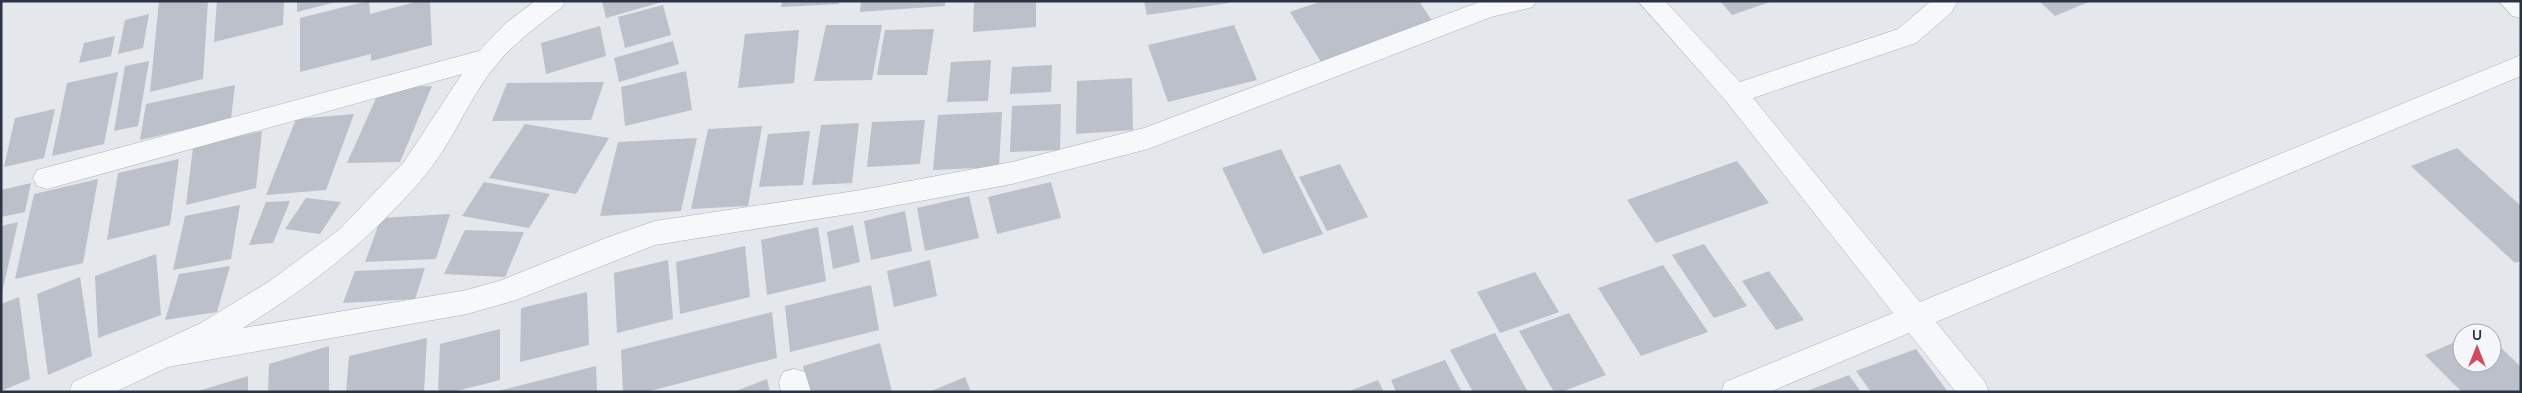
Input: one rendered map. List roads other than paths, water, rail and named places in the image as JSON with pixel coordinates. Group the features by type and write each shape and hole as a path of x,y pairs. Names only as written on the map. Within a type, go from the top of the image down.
{"street":[{"path":"84,392 209,333 280,290 350,237 414,170 488,58 515,30 553,1"},
{"path":"160,355 467,302 506,291 616,246 655,233 861,201 1012,173 1148,138 1485,5 1524,1"},
{"path":"1650,1 1735,94 1974,392"},
{"path":"1735,94 1907,36 1946,1"},
{"path":"2511,1 2521,9"},
{"path":"47,178 488,58"},
{"path":"1736,392 2521,65"}]}
